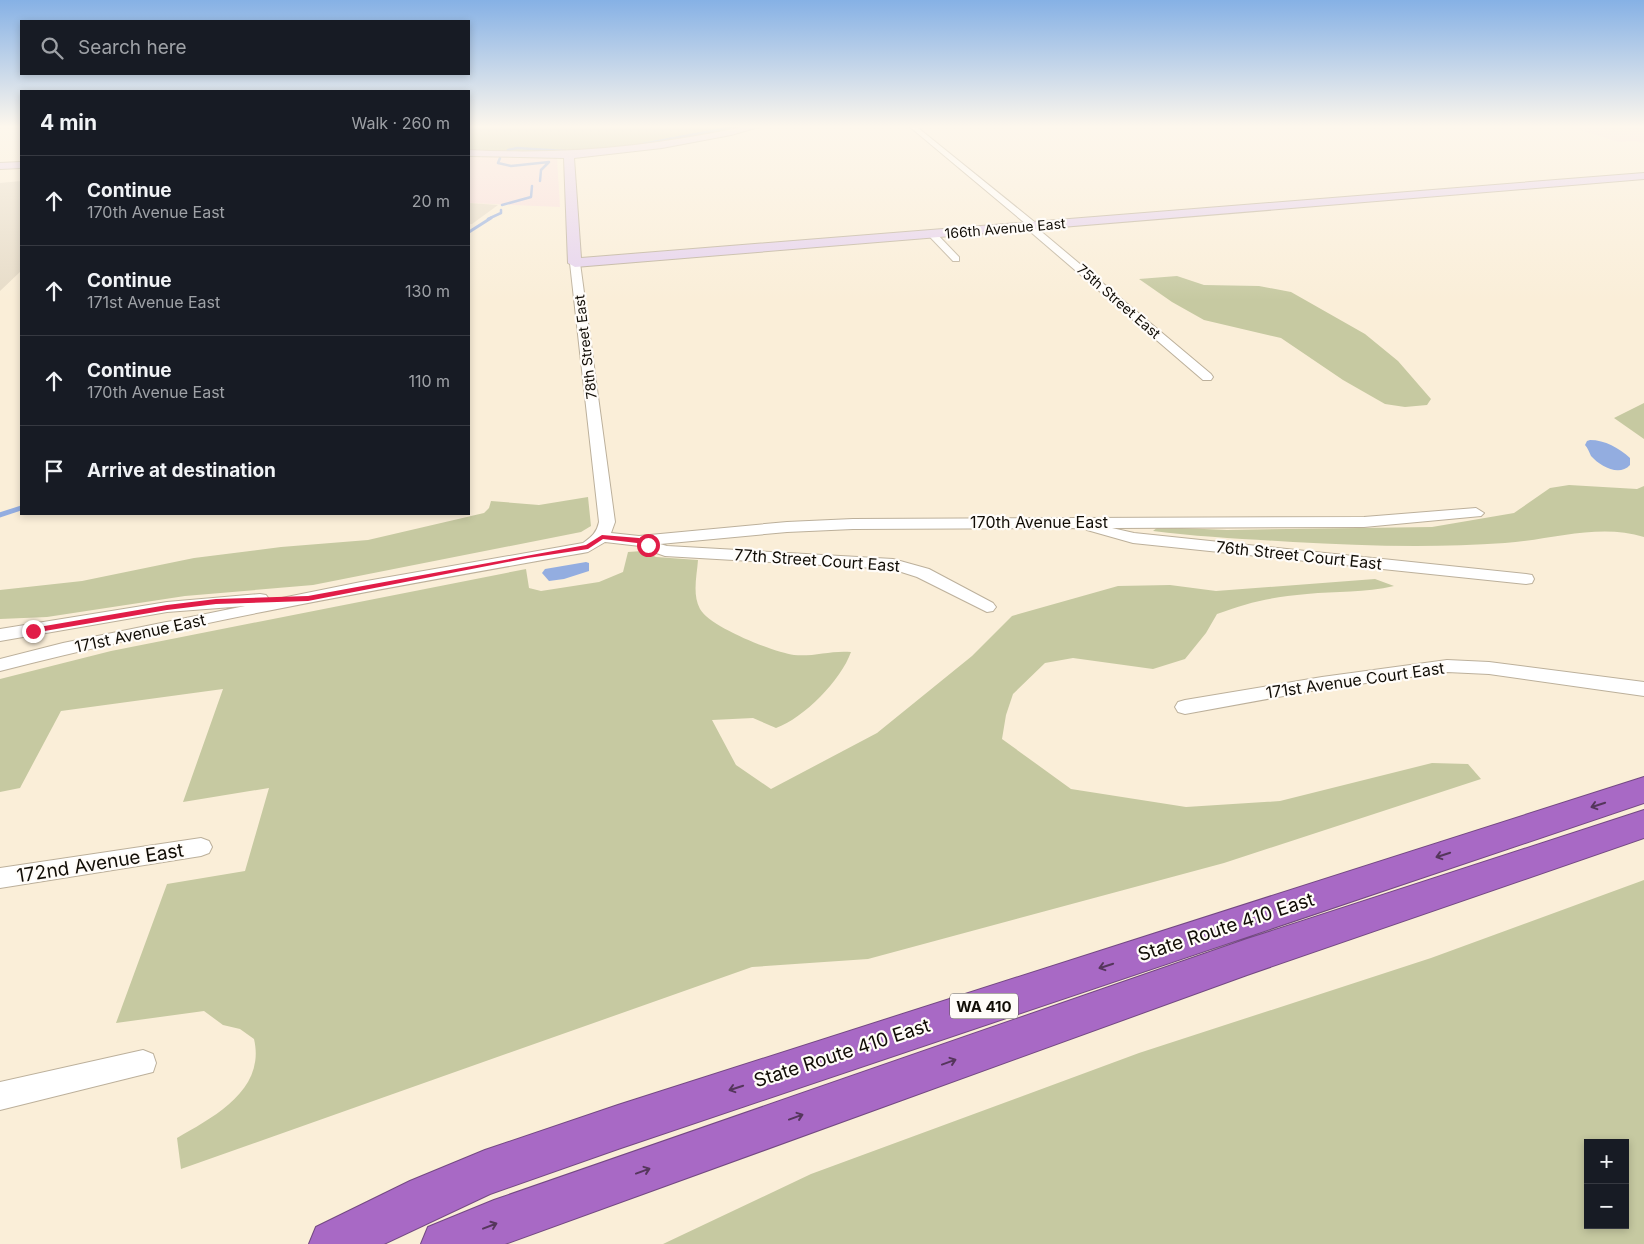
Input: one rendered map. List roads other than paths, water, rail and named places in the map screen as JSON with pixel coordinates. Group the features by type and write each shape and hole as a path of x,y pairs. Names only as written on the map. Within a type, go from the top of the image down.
{"highway":[{"name":"State Route 410 East","path":"332,1244 427,1198 485,1173 1644,790"},
{"name":"State Route 410 East","path":"444,1244 503,1221 1246,957 1644,824"}],"street":[{"name":"78th Street East","path":"571,185 575,264 607,522 602,537"},
{"name":"75th Street East","path":"982,185 1207,377"},
{"name":"166th Avenue East","path":"575,264 1533,185"},
{"path":"932,234 956,259"},
{"name":"170th Avenue East","path":"602,537 639,540 818,525 1075,522 1364,522 1476,513"},
{"name":"76th Street Court East","path":"1075,522 1133,538 1526,579"},
{"name":"171st Avenue East","path":"0,665 63,649 308,598 588,546 602,537"},
{"name":"77th Street Court East","path":"639,540 665,550 893,564 923,573 987,607"},
{"path":"0,635 167,607 216,602 308,598"},
{"name":"171st Avenue Court East","path":"1185,707 1322,682 1447,666 1489,668 1644,689"},
{"name":"172nd Avenue East","path":"0,878 201,847"},
{"path":"0,1096 144,1063"}],"water":[{"path":"1590,440 1601,441 1621,451 1630,458 1630,465 1621,470 1615,470 1599,463 1591,456 1585,445"},
{"path":"589,563 589,571 564,579 549,581 542,573 545,569"}],"waterway":[{"path":"502,205 531,197 532,186"},
{"path":"488,219 501,213 501,210"},
{"path":"470,231 491,218"},
{"path":"0,515 20,508"}]}
